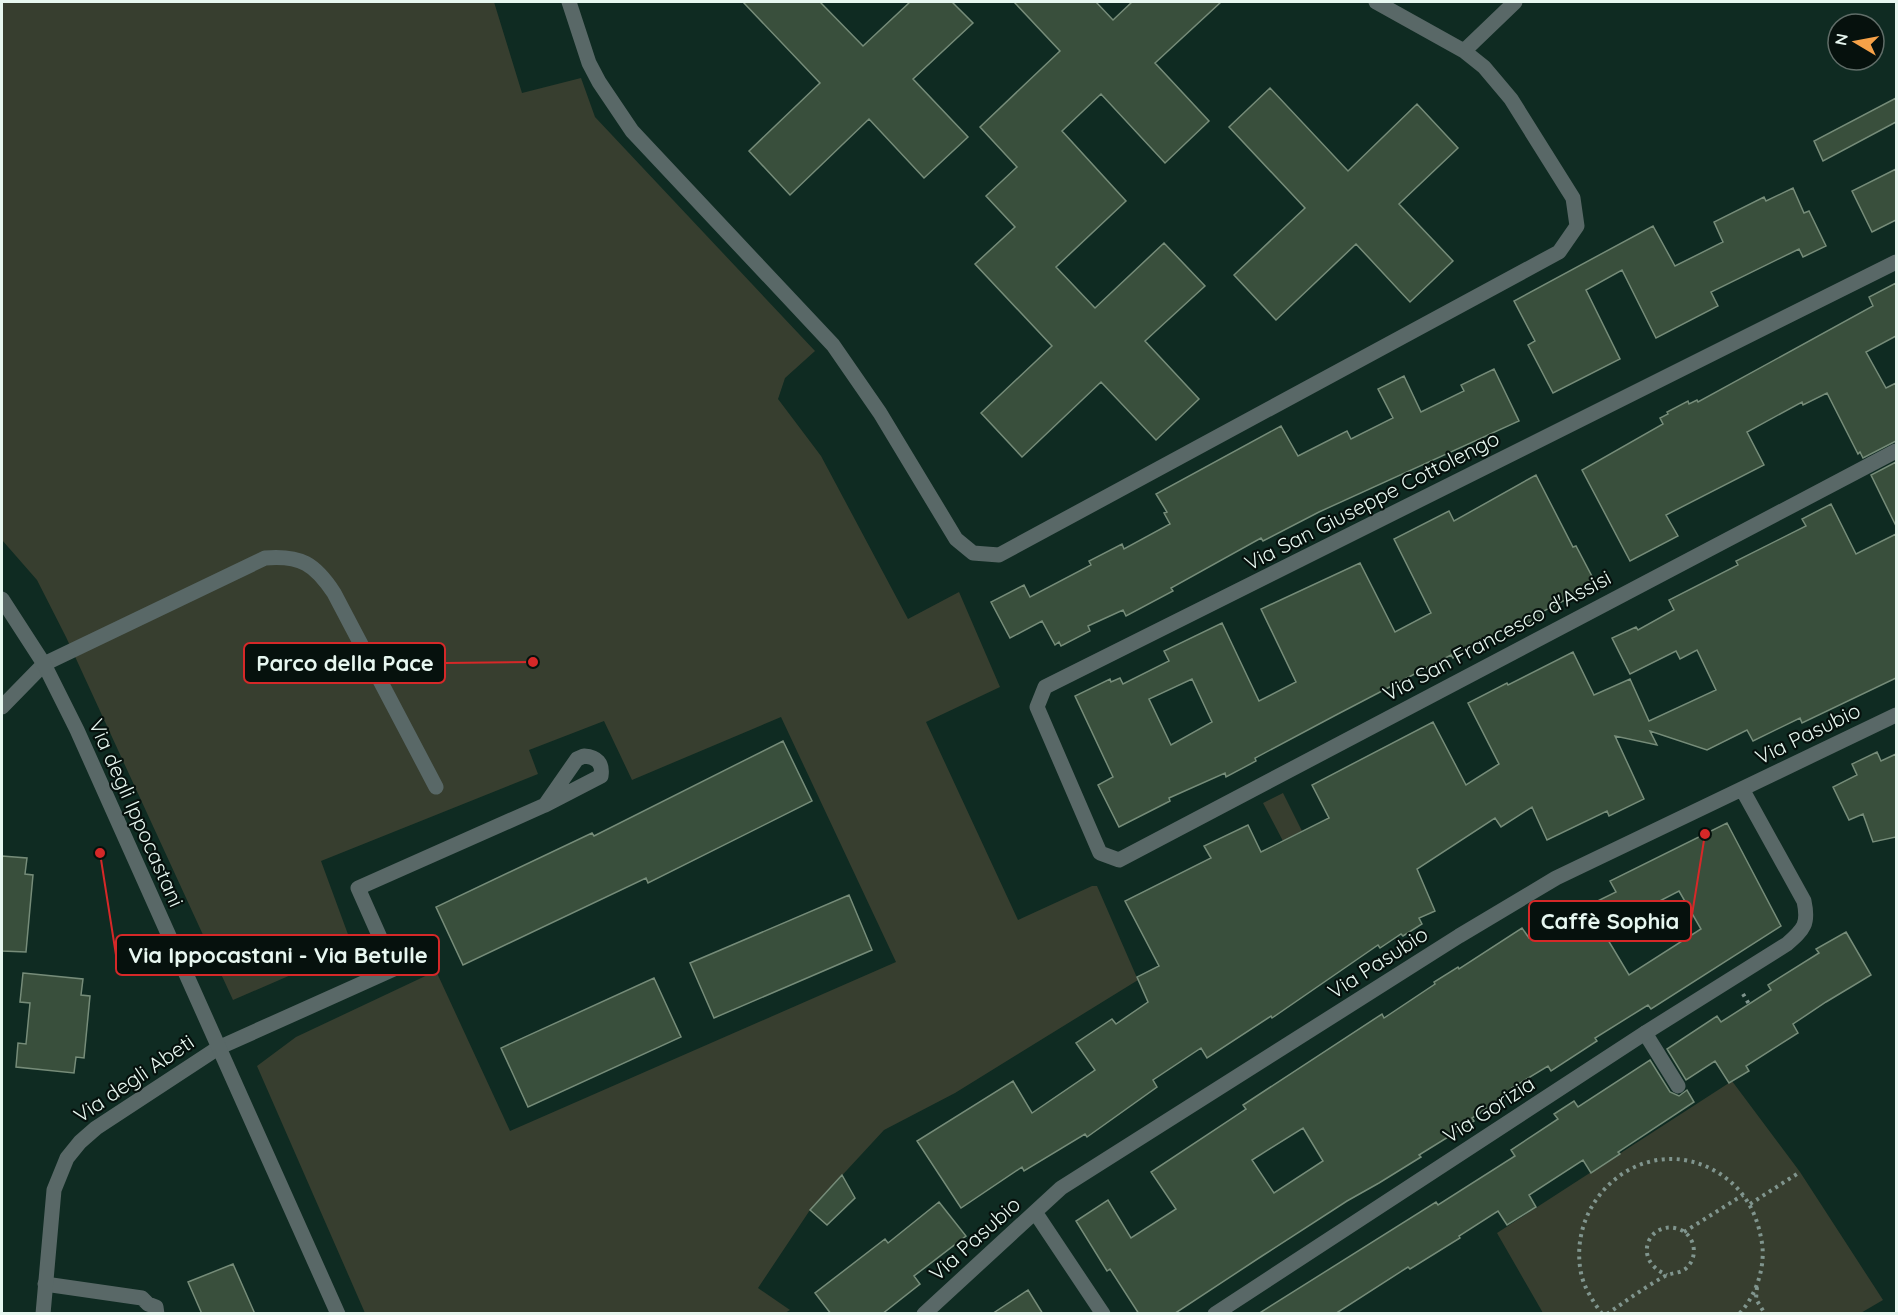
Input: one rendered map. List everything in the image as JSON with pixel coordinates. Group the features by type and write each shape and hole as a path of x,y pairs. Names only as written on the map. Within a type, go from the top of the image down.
{"street":[{"path":"568,2 589,63 632,131 832,345 880,413 956,539 973,553 999,555 1559,252 1577,226 1573,198 1511,99 1484,67 1464,51 1376,2"},
{"path":"1464,51 1515,2"},
{"name":"Via San Giuseppe Cottolengo","path":"1119,860 1100,853 1037,707 1045,687 1896,262"},
{"name":"Via San Francesco d'Assisi","path":"1119,860 1896,451"},
{"path":"2,707 44,664 265,558 285,556 308,563 322,574 436,787"},
{"name":"Via degli Ippocastani","path":"2,599 44,664 82,741 338,1314"},
{"name":"Via Pasubio","path":"924,1314 1061,1188 1459,936 1556,878 1896,715"},
{"name":"Via Gorizia","path":"1215,1314 1646,1033 1787,944 1805,925 1807,913 1804,901 1742,789"},
{"name":"Via degli Abeti","path":"43,1314 54,1190 67,1158 80,1142 96,1128 218,1048 394,969 358,888 545,805"},
{"path":"1646,1033 1677,1086"},
{"path":"1035,1212 1103,1314"},
{"path":"45,1284 142,1298 148,1304 156,1307 157,1314"}],"path":[{"path":"1743,994 1749,1004"},
{"path":"1602,1314 1590,1297 1581,1276 1578,1253 1581,1230 1589,1209 1602,1190 1620,1175 1640,1165 1663,1160 1685,1161 1707,1167 1727,1179 1749,1204 1758,1223 1763,1243 1756,1299 1765,1314"},
{"path":"1749,1204 1800,1172"},
{"path":"1684,1232 1743,1195"},
{"path":"1607,1314 1667,1275 1680,1273 1689,1265 1694,1254 1692,1241 1684,1232 1673,1227 1661,1229 1651,1236 1647,1248 1648,1260 1656,1270 1667,1275"},
{"path":"1739,1314 1757,1285"}],"green space":[{"path":"2,2 494,2 522,93 581,78 595,117 815,351 785,378 778,399 821,456 908,619 959,592 1000,687 926,722 1018,920 1092,886 1097,886 1138,980 955,1093 884,1130 810,1210 758,1288 790,1310 785,1313 365,1313 257,1066 296,1037 436,971 510,1131 896,962 781,717 632,780 604,721 529,750 538,774 321,861 353,948 233,1000 66,637 37,580 2,540"},
{"path":"1283,793 1302,831 1283,841 1263,803"},
{"path":"1732,1081 1800,1172 1883,1300 1859,1314 1543,1313 1497,1233"}],"building":[{"path":"743,2 820,2 863,46 910,2 952,2 973,23 913,79 968,137 924,178 869,119 790,195 749,151 820,83"},
{"path":"1014,2 1096,2 1113,20 1132,2 1221,2 1155,63 1209,121 1165,163 1101,94 1062,131 1126,201 1056,267 1095,308 1164,243 1205,286 1145,341 1199,399 1156,440 1101,382 1022,457 981,413 1052,346 975,264 1015,227 986,196 1017,167 980,127 1060,51"},
{"path":"1270,88 1348,171 1417,104 1458,148 1399,204 1453,261 1410,302 1356,244 1276,320 1234,275 1305,208 1229,127"},
{"path":"1896,98 1896,122 1823,161 1814,141"},
{"path":"1896,169 1896,220 1872,232 1852,191"},
{"path":"1793,188 1804,213 1809,211 1826,246 1803,257 1799,249 1711,292 1718,306 1656,338 1622,270 1586,290 1620,359 1553,393 1528,345 1535,341 1514,301 1653,226 1675,266 1723,242 1714,222 1764,197 1766,201"},
{"path":"1896,283 1896,336 1866,352 1886,388 1896,383 1896,441 1863,458 1860,452 1858,454 1827,393 1803,405 1802,402 1747,432 1764,465 1666,515 1678,536 1630,561 1582,470 1663,424 1660,418 1668,414 1667,412 1688,401 1689,404 1697,400 1698,402 1873,306 1869,297"},
{"path":"1494,369 1519,421 1319,512 1263,541 1261,538 1171,588 1173,591 1126,616 1123,610 1088,626 1090,631 1061,646 1059,642 1055,645 1042,621 1010,638 991,602 1024,585 1030,597 1091,565 1089,561 1122,544 1124,549 1170,524 1164,513 1167,512 1156,494 1281,426 1298,456 1347,431 1351,439 1393,418 1378,389 1404,376 1421,412 1464,391 1461,385"},
{"path":"1896,462 1896,526 1871,475"},
{"path":"1536,475 1573,547 1576,546 1596,584 1540,613 1542,616 1518,628 1516,624 1453,658 1451,655 1255,758 1256,761 1226,777 1225,773 1169,798 1170,801 1119,827 1098,785 1113,777 1075,696 1110,679 1111,682 1120,678 1123,684 1169,661 1164,651 1222,623 1259,701 1296,682 1261,609 1360,563 1395,632 1431,613 1394,539 1449,511 1454,521","holes":["1192,679 1212,722 1171,745 1149,699"]},
{"path":"1831,504 1856,554 1896,534 1896,678 1802,723 1800,718 1753,741 1747,730 1707,750 1650,731 1657,745 1615,736 1644,799 1609,816 1607,811 1547,840 1532,807 1501,827 1495,818 1417,869 1435,911 1419,918 1422,924 1380,948 1378,945 1272,1018 1271,1016 1207,1058 1201,1048 1153,1080 1157,1087 1087,1137 1085,1134 1024,1171 1022,1167 961,1208 917,1141 1013,1081 1032,1113 1095,1070 1076,1043 1112,1019 1116,1024 1148,1002 1137,977 1159,966 1125,901 1211,858 1204,846 1248,825 1261,852 1329,818 1312,785 1433,722 1466,785 1499,764 1468,703 1573,652 1594,695 1630,679 1649,721 1716,690 1697,650 1680,659 1676,651 1630,674 1612,638 1636,627 1638,630 1674,610 1669,600 1738,565 1736,561 1806,526 1802,519"},
{"path":"783,741 812,801 648,883 646,878 463,965 436,907 592,833 594,836"},
{"path":"1877,752 1881,761 1896,754 1896,837 1873,842 1863,814 1849,820 1833,787 1857,775 1852,764"},
{"path":"1727,823 1781,926 1651,1009 1648,1005 1595,1038 1597,1041 1551,1071 1548,1066 1512,1088 1514,1091 1472,1118 1474,1121 1419,1155 1421,1157 1347,1201 1174,1314 1139,1314 1110,1269 1107,1271 1076,1221 1108,1200 1131,1238 1176,1209 1151,1172 1246,1109 1243,1105 1382,1014 1384,1018 1435,984 1434,982 1458,967 1459,969 1522,928 1529,938 1543,928 1616,892 1610,881","holes":["1679,891 1701,929 1629,975 1608,940 1616,936 1611,926","1303,1128 1323,1161 1274,1193 1252,1160"]},
{"path":"2,856 27,858 25,874 33,875 26,952 2,951"},
{"path":"849,895 872,950 714,1018 690,963"},
{"path":"1846,932 1871,975 1793,1024 1798,1033 1746,1066 1749,1071 1729,1083 1715,1061 1686,1080 1667,1049 1717,1016 1721,1022 1771,990 1768,985 1819,953 1816,949"},
{"path":"23,973 83,979 81,995 90,996 84,1058 76,1057 74,1073 16,1067 18,1043 26,1044 30,1003 20,1002"},
{"path":"654,978 681,1037 528,1107 501,1048"},
{"path":"1650,1060 1670,1092 1679,1096 1687,1090 1694,1102 1618,1152 1620,1154 1591,1173 1583,1160 1529,1195 1536,1207 1507,1225 1498,1211 1459,1236 1460,1238 1410,1269 1408,1267 1335,1314 1258,1314 1436,1202 1438,1205 1515,1156 1511,1150 1558,1119 1554,1114 1574,1101 1578,1107"},
{"path":"842,1175 855,1198 827,1225 810,1210"},
{"path":"939,1202 966,1236 914,1276 920,1284 882,1314 831,1314 815,1293 885,1239 888,1243"},
{"path":"233,1264 255,1314 202,1314 188,1282"},
{"path":"1028,1290 1043,1314 992,1314"}],"place":[{"name":"Parco della Pace","path":"533,662"},
{"name":"Caffè Sophia","path":"1705,834"},
{"name":"Via Ippocastani - Via Betulle","path":"100,853"}]}
